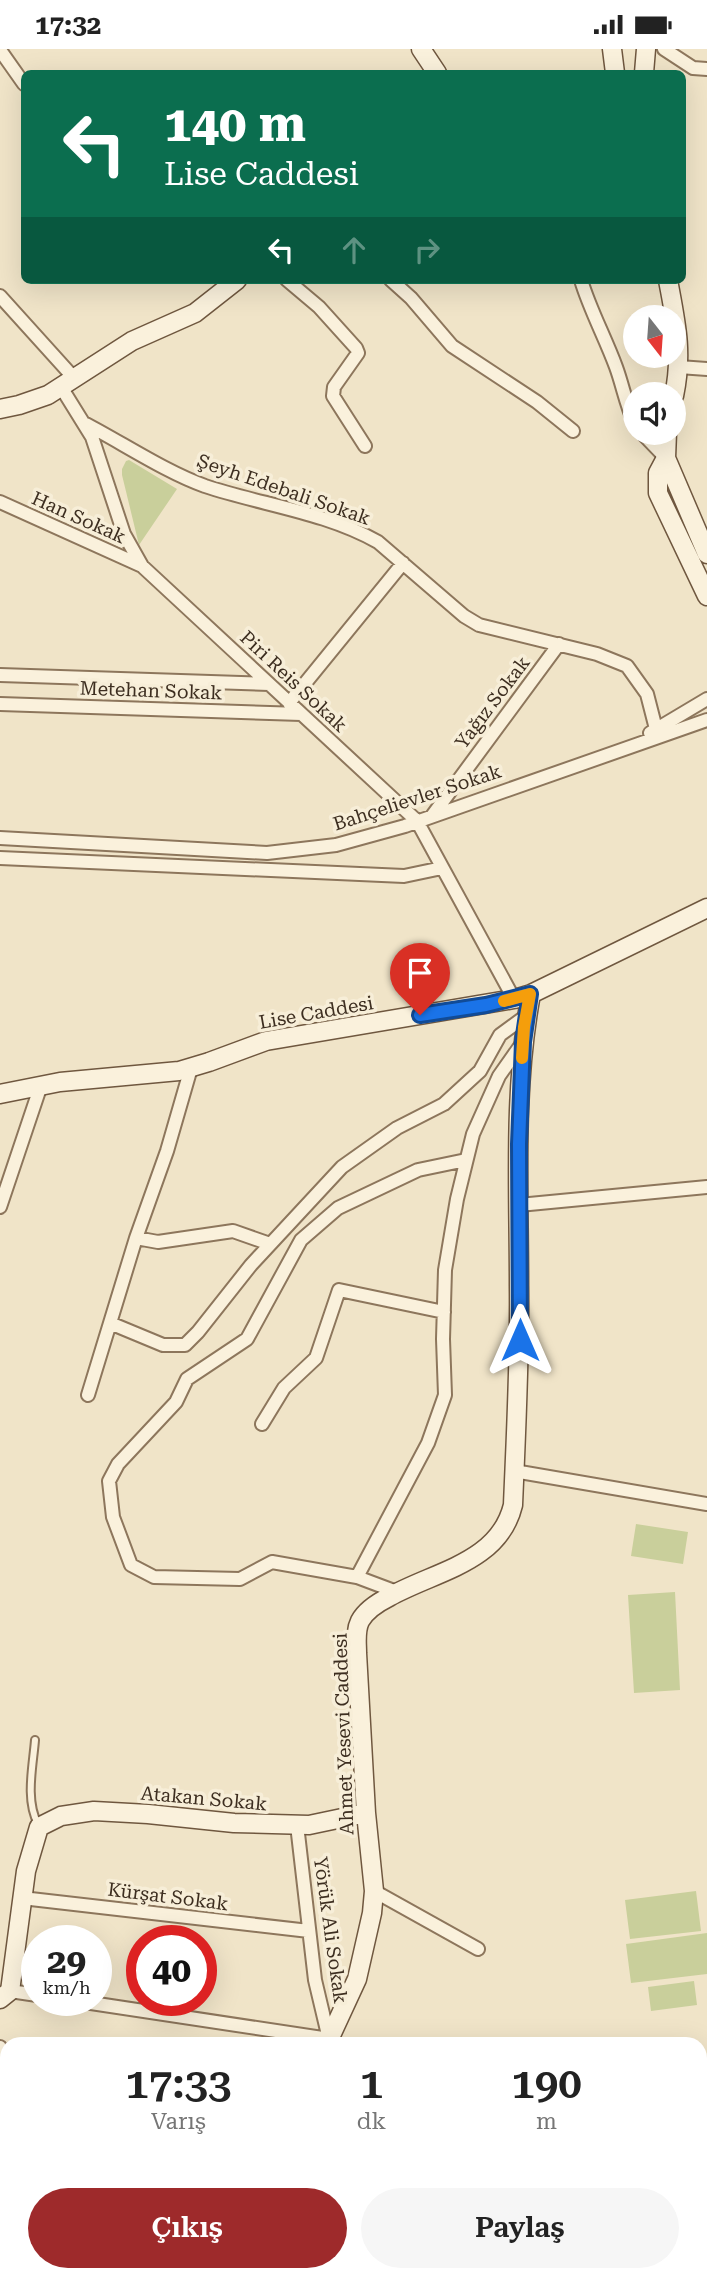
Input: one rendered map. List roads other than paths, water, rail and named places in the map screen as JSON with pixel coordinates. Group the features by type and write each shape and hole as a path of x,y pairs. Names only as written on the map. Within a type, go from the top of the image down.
{"street":[{"path":"421,49 435,70"},
{"path":"612,49 615,70"},
{"path":"644,70 646,49"},
{"path":"664,49 693,68 707,69"},
{"path":"0,50 21,80"},
{"path":"0,409 33,401 68,383 132,341 195,313 232,284"},
{"path":"292,284 319,307 356,348 358,353 333,391 335,401 365,446"},
{"path":"395,284 452,346 529,396 573,431"},
{"path":"582,284 623,391"},
{"path":"669,284 672,305"},
{"name":"Piri Reis Sokak","path":"1,297 68,383 102,462 124,534 142,566 417,821 442,868 522,997"},
{"path":"686,367 707,369"},
{"name":"Şeyh Edebali Sokak","path":"86,424 204,485 362,533 377,542 464,616 479,625 597,654 627,666 647,694 656,729"},
{"path":"654,445 666,458 707,554"},
{"path":"666,445 666,458 658,473 658,493 707,596"},
{"name":"Han Sokak","path":"0,502 142,566"},
{"path":"289,703 402,563"},
{"name":"Yağız Sokak","path":"431,816 559,644"},
{"path":"0,675 269,684"},
{"path":"629,746 707,699"},
{"name":"Metehan Sokak","path":"0,704 301,714"},
{"path":"629,746 707,720"},
{"name":"Bahçelievler Sokak","path":"0,838 267,853 336,845 417,821 629,746"},
{"path":"0,858 404,876 442,868"},
{"name":"Lise Caddesi","path":"0,1094 41,1085 191,1068 265,1041 522,997 707,908"},
{"name":"Ahmet Yesevi Caddesi","path":"330,2037 357,1979 369,1927 373,1891 366,1813 357,1635 360,1621 368,1611 397,1592 477,1556 492,1544 509,1520 513,1504 519,1364 523,1042 526,1016 522,997"},
{"path":"110,1323 163,1345 185,1345 251,1265 342,1167 397,1128 444,1104 480,1071 500,1035 526,1016"},
{"path":"357,1577 428,1443 445,1395 445,1270 457,1199 473,1134 499,1076 523,1042"},
{"path":"88,1395 191,1068"},
{"path":"0,1207 41,1085"},
{"path":"397,1592 357,1577 272,1562 240,1579 154,1577 131,1566 114,1517 109,1481 118,1464 176,1402 187,1378 247,1339 301,1240 338,1207 418,1170 466,1160"},
{"path":"519,1205 707,1187"},
{"path":"136,1238 158,1242 233,1231 270,1244"},
{"path":"262,1423 284,1388 316,1358 339,1290 444,1312"},
{"path":"514,1471 707,1504"},
{"name":"Atakan Sokak","path":"39,1827 61,1816 94,1811 234,1823 297,1825 366,1813"},
{"name":"Yörük Ali Sokak","path":"297,1825 315,1980 327,2037"},
{"path":"5,1995 26,1871 39,1827"},
{"path":"373,1891 478,1949"},
{"name":"Kürşat Sokak","path":"22,1898 309,1931"},
{"path":"112,2007 297,2037"}],"lane":[{"path":"35,1740 32,1797 33,1812 39,1827"}]}
